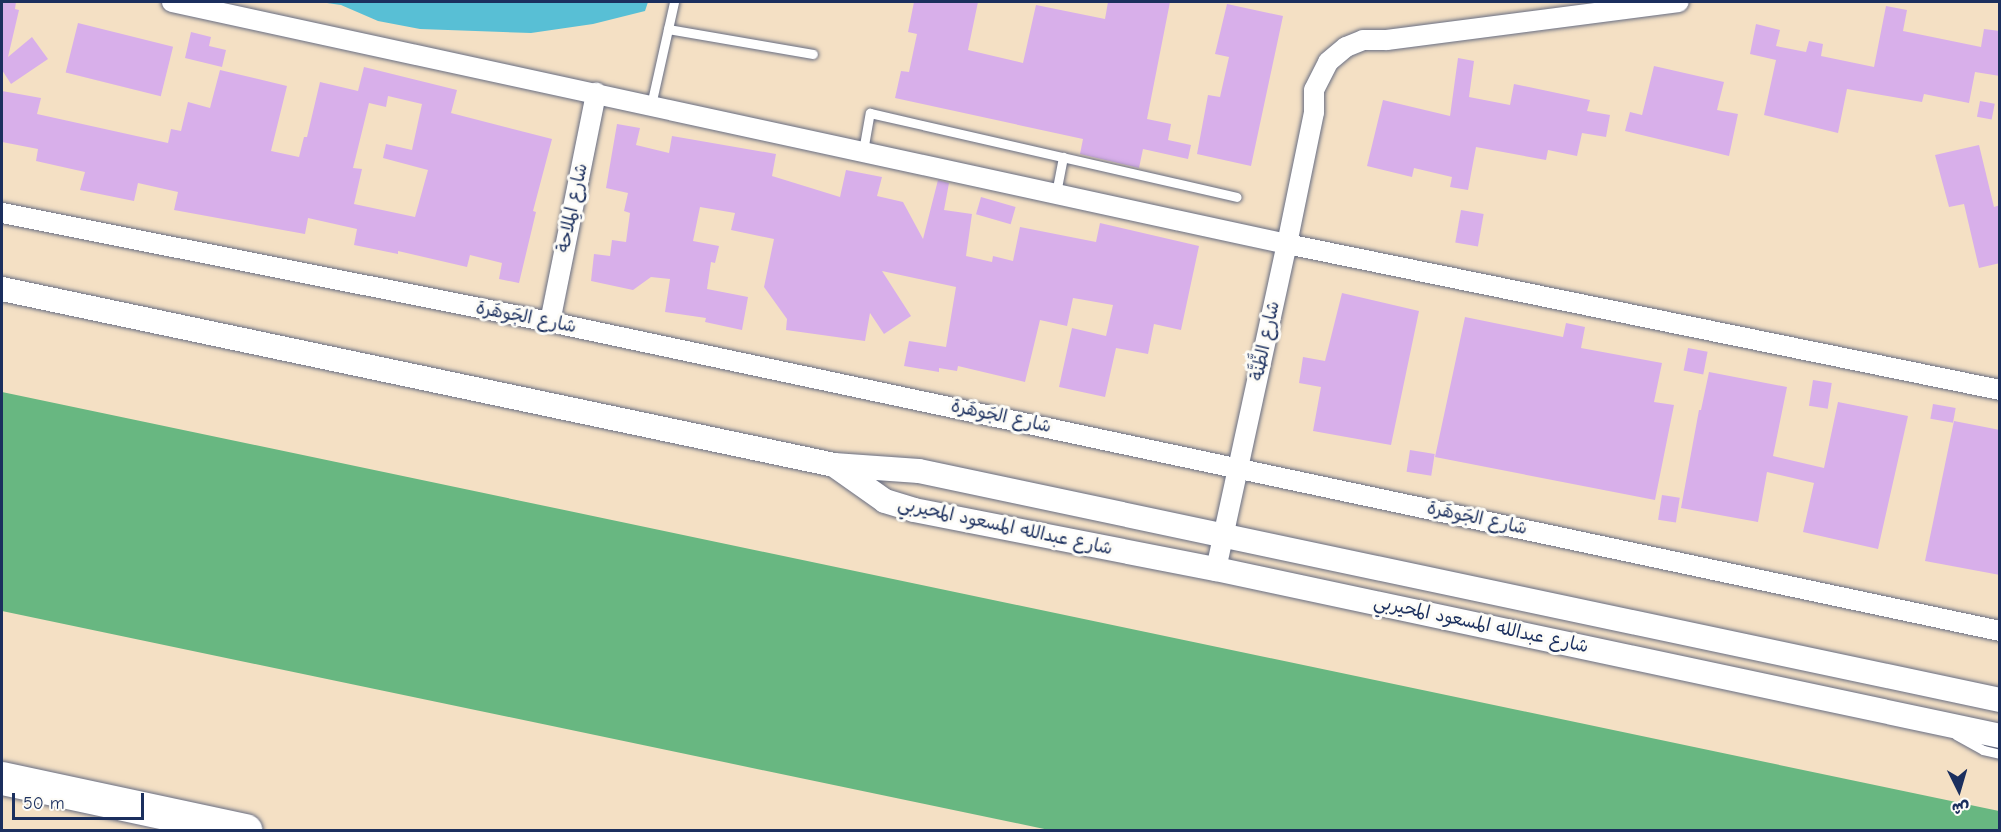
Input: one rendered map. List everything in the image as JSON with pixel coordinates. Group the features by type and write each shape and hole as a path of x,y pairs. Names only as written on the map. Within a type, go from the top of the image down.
{"highway":[{"path":"2,764 97,798"},
{"path":"2,778 245,831"}],"street":[{"path":"172,2 1287,244 2000,390"},
{"name":"شارع الظَّنَّة","path":"1216,569 1314,112 1329,82 1342,64 1387,40 1679,2"},
{"name":"شارع المِلاحة","path":"550,322 597,93"},
{"name":"شارع الجَوهَرة","path":"2,213 550,322 2000,631"},
{"path":"2,289 834,465"},
{"name":"شارع عبدالله المسعود المحيربي","path":"834,465 887,467 932,474 2000,700"},
{"name":"شارع عبدالله المسعود المحيربي","path":"834,465 885,501 914,510 1216,569 2000,736"},
{"path":"914,510 900,496 900,485 909,478 932,474"}],"lane":[{"path":"651,105 674,2"},
{"path":"668,29 813,54"},
{"path":"863,151 870,114 1237,197"},
{"path":"1056,193 1063,157"},
{"path":"1943,724 1968,743 2000,754"}],"green space":[{"path":"2,392 1999,811 1999,830 1049,830 2,611"}],"water":[{"path":"320,2 648,2 645,11 593,24 531,33 420,29 378,21 341,5"}],"building":[{"path":"2,2 16,2 15,9 19,10 8,57 32,37 48,59 11,84 2,70"},
{"path":"914,2 978,2 968,50 1023,63 1036,5 1105,19 1108,2 1170,2 1147,119 1171,124 1168,140 1191,145 1188,159 1143,149 1139,168 1080,154 1083,139 895,98 901,71 909,72 917,34 908,32"},
{"path":"1227,4 1283,16 1251,166 1197,154 1208,95 1220,97 1229,57 1215,54"},
{"path":"1886,6 1907,10 1903,31 1981,47 1984,29 2000,31 2000,76 1975,72 1969,103 1924,94 1922,102 1847,89 1838,133 1764,115 1776,60 1750,54 1756,24 1780,30 1776,46 1806,52 1809,41 1823,44 1821,56 1874,67"},
{"path":"78,23 173,47 161,96 66,72"},
{"path":"191,32 211,37 209,46 226,50 222,67 185,58"},
{"path":"1458,58 1474,61 1469,97 1510,105 1514,84 1590,100 1587,111 1610,115 1606,137 1582,133 1577,156 1548,150 1546,160 1476,147 1468,190 1450,187 1452,177 1414,168 1412,177 1367,166 1383,100 1450,116"},
{"path":"1654,66 1724,82 1717,110 1738,114 1729,156 1625,131 1630,112 1642,115"},
{"path":"364,67 457,90 451,113 552,139 533,211 536,212 519,283 499,279 502,263 470,255 467,267 398,251 398,254 354,245 357,229 308,218 305,234 174,210 178,192 138,183 134,201 80,190 85,172 36,161 38,149 2,142 2,91 41,98 37,114 168,143 171,129 181,131 188,102 210,108 220,70 287,86 271,151 299,157 304,137 307,137 320,82 358,91","holes":["388,96 422,104 412,150 386,144 383,158 428,170 415,217 354,204 362,169 353,168 369,103 386,107"]},
{"path":"1980,101 1995,104 1992,120 1977,117"},
{"path":"617,124 640,128 636,145 669,153 672,136 776,154 772,176 840,197 846,170 882,177 877,196 903,202 923,239 938,180 949,183 944,210 972,214 966,256 992,262 993,256 1013,261 1020,227 1096,242 1100,223 1199,246 1181,330 1154,324 1148,354 1116,348 1105,397 1059,387 1072,328 1106,336 1113,305 1073,298 1067,326 1040,320 1025,382 958,366 957,371 939,368 939,372 904,366 909,341 946,347 956,287 882,271 911,316 884,334 870,313 865,341 786,330 787,319 764,287 774,239 731,230 735,213 700,207 693,241 719,246 715,263 711,262 707,289 748,297 742,330 705,322 706,318 665,312 670,279 651,277 633,290 591,281 594,254 610,256 612,240 626,242 630,213 624,211 628,193 606,188"},
{"path":"1979,145 1994,207 2000,205 2000,263 1979,268 1964,204 1949,207 1935,155"},
{"path":"981,197 1016,207 1011,224 976,214"},
{"path":"1461,210 1484,214 1478,246 1455,242"},
{"path":"1342,293 1419,311 1391,445 1313,431 1321,387 1299,383 1303,357 1325,361"},
{"path":"1465,317 1563,337 1566,323 1585,327 1581,348 1662,363 1654,402 1674,405 1655,500 1435,457"},
{"path":"1688,348 1708,352 1703,374 1684,371"},
{"path":"1709,372 1787,387 1773,456 1824,468 1838,402 1908,416 1878,549 1803,532 1814,483 1767,472 1758,522 1681,508 1699,410 1701,410"},
{"path":"1813,380 1832,383 1828,409 1809,406"},
{"path":"1933,404 1956,408 1953,423 1930,419"},
{"path":"1954,421 2000,430 2000,575 1925,561"},
{"path":"1410,450 1435,454 1431,476 1407,472"},
{"path":"1662,495 1680,498 1676,523 1658,520"}]}
